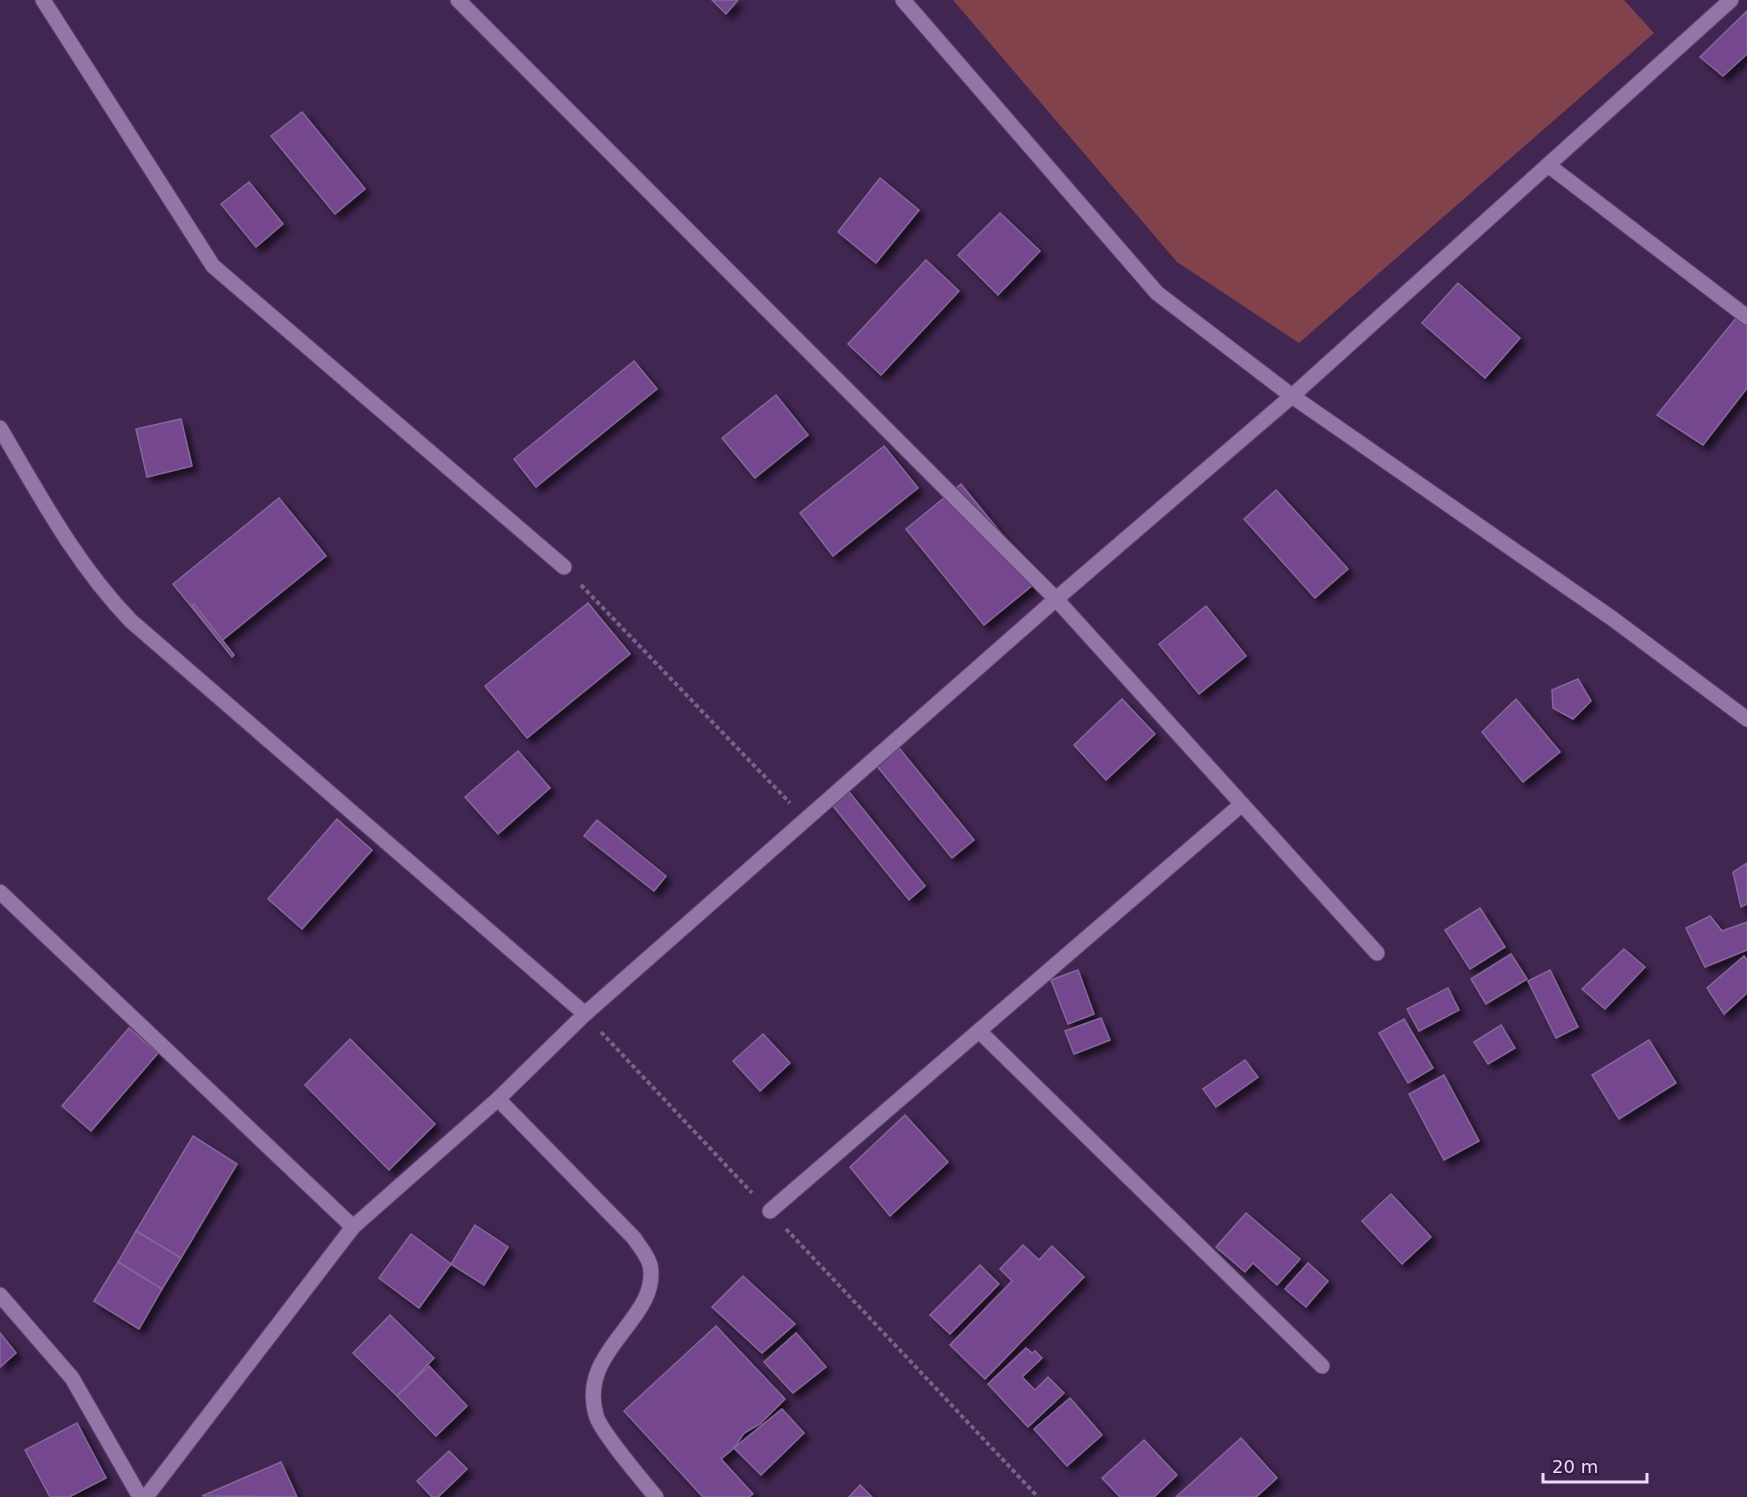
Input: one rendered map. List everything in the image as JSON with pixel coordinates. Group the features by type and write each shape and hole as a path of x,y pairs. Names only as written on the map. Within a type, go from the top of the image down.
{"street":[{"path":"43,0 213,266 564,567"},
{"path":"458,0 1056,599 1377,953"},
{"path":"903,0 1157,293 1292,396 1634,634 1747,719"},
{"path":"146,1497 353,1227 498,1099 585,1014 1056,599 1292,396 1731,0"},
{"path":"1548,165 1747,317"},
{"path":"0,428 78,559 101,590 131,621 585,1014"},
{"path":"770,1211 1242,804"},
{"path":"0,892 353,1227"},
{"path":"979,1031 1322,1366"},
{"path":"498,1099 634,1238 650,1263 651,1285 596,1371 592,1393 596,1417 656,1497"},
{"path":"0,1295 72,1378 140,1497"}],"path":[{"path":"564,567 806,819"},
{"path":"585,1014 1038,1497"}],"shaded area":[{"path":"953,0 1624,0 1654,33 1299,343 1177,262"}],"building":[{"path":"712,0 738,0 726,14"},
{"path":"1747,11 1747,54 1723,76 1700,57"},
{"path":"302,112 365,189 335,214 271,136"},
{"path":"880,178 919,210 876,263 838,232"},
{"path":"249,182 283,224 256,247 221,204"},
{"path":"1000,213 1040,251 998,295 958,255"},
{"path":"926,260 959,291 881,375 848,344"},
{"path":"1458,283 1520,338 1485,378 1422,323"},
{"path":"1737,317 1747,325 1747,388 1703,445 1657,415"},
{"path":"634,361 657,389 536,487 514,459"},
{"path":"776,395 808,435 755,478 722,438"},
{"path":"181,419 192,466 147,477 136,429"},
{"path":"884,446 918,488 833,556 800,513"},
{"path":"961,484 1039,580 984,625 906,529"},
{"path":"1276,490 1348,569 1315,598 1244,519"},
{"path":"279,498 326,556 220,642 173,584"},
{"path":"588,603 630,654 527,738 485,686"},
{"path":"194,604 234,655 232,657 192,606"},
{"path":"1206,606 1246,656 1199,694 1159,644"},
{"path":"1578,679 1591,701 1573,719 1553,708 1552,690"},
{"path":"1122,699 1155,734 1106,780 1074,745"},
{"path":"1516,699 1560,752 1523,782 1482,732"},
{"path":"899,748 974,840 952,858 877,766"},
{"path":"518,751 550,788 498,834 465,797"},
{"path":"845,787 925,886 909,900 829,801"},
{"path":"337,819 372,850 302,929 268,899"},
{"path":"597,820 666,876 654,891 584,836"},
{"path":"1747,863 1747,904 1741,907 1733,872"},
{"path":"1480,908 1505,947 1470,969 1445,930"},
{"path":"1710,916 1722,931 1747,922 1747,950 1705,967 1686,928"},
{"path":"1624,949 1645,967 1605,1009 1582,989"},
{"path":"1511,954 1527,979 1486,1004 1471,979"},
{"path":"1744,956 1747,960 1747,993 1724,1014 1707,988"},
{"path":"1078,970 1094,1014 1068,1024 1051,980"},
{"path":"1550,970 1578,1027 1556,1038 1528,981"},
{"path":"1448,988 1459,1010 1419,1031 1407,1009"},
{"path":"1101,1018 1110,1040 1074,1054 1065,1031"},
{"path":"1404,1019 1433,1068 1408,1083 1379,1033"},
{"path":"1501,1025 1515,1048 1488,1064 1474,1042"},
{"path":"129,1028 158,1053 91,1131 62,1106"},
{"path":"763,1034 790,1063 760,1091 733,1061"},
{"path":"350,1039 435,1124 389,1170 305,1085"},
{"path":"1649,1040 1676,1083 1619,1119 1592,1075"},
{"path":"1245,1060 1258,1077 1216,1107 1203,1089"},
{"path":"1444,1075 1479,1141 1444,1160 1409,1094"},
{"path":"905,1115 948,1162 890,1216 850,1167"},
{"path":"193,1136 237,1164 181,1258 136,1231"},
{"path":"1391,1194 1431,1237 1402,1264 1362,1221"},
{"path":"1246,1213 1300,1259 1277,1285 1253,1263 1245,1272 1216,1247"},
{"path":"475,1225 508,1247 484,1285 451,1264"},
{"path":"136,1231 181,1258 162,1289 118,1262"},
{"path":"411,1234 451,1264 419,1308 379,1278"},
{"path":"1023,1245 1039,1260 1052,1246 1084,1277 985,1379 950,1345 1012,1281 1000,1269"},
{"path":"118,1262 162,1289 139,1329 94,1301"},
{"path":"1308,1263 1328,1281 1306,1307 1285,1289"},
{"path":"980,1265 999,1284 950,1334 930,1315"},
{"path":"743,1276 795,1324 762,1353 712,1307"},
{"path":"390,1315 434,1358 397,1396 353,1353"},
{"path":"716,1326 785,1399 760,1424 744,1433 734,1448 721,1459 753,1494 749,1497 703,1497 624,1411"},
{"path":"0,1333 16,1353 0,1367"},
{"path":"796,1333 826,1367 793,1393 764,1362"},
{"path":"1026,1348 1032,1353 1035,1351 1042,1358 1022,1377 1035,1390 1048,1377 1064,1393 1028,1427 988,1384"},
{"path":"429,1366 467,1406 436,1436 397,1396"},
{"path":"1070,1398 1102,1435 1067,1466 1034,1429"},
{"path":"782,1409 804,1433 761,1475 734,1448"},
{"path":"77,1423 106,1478 69,1497 50,1497 25,1450"},
{"path":"1241,1438 1277,1478 1256,1497 1176,1497"},
{"path":"1144,1440 1177,1475 1154,1497 1120,1497 1102,1478"},
{"path":"449,1451 467,1469 438,1497 432,1497 417,1481"},
{"path":"281,1462 297,1497 202,1496"},
{"path":"860,1485 872,1497 849,1497"}]}
